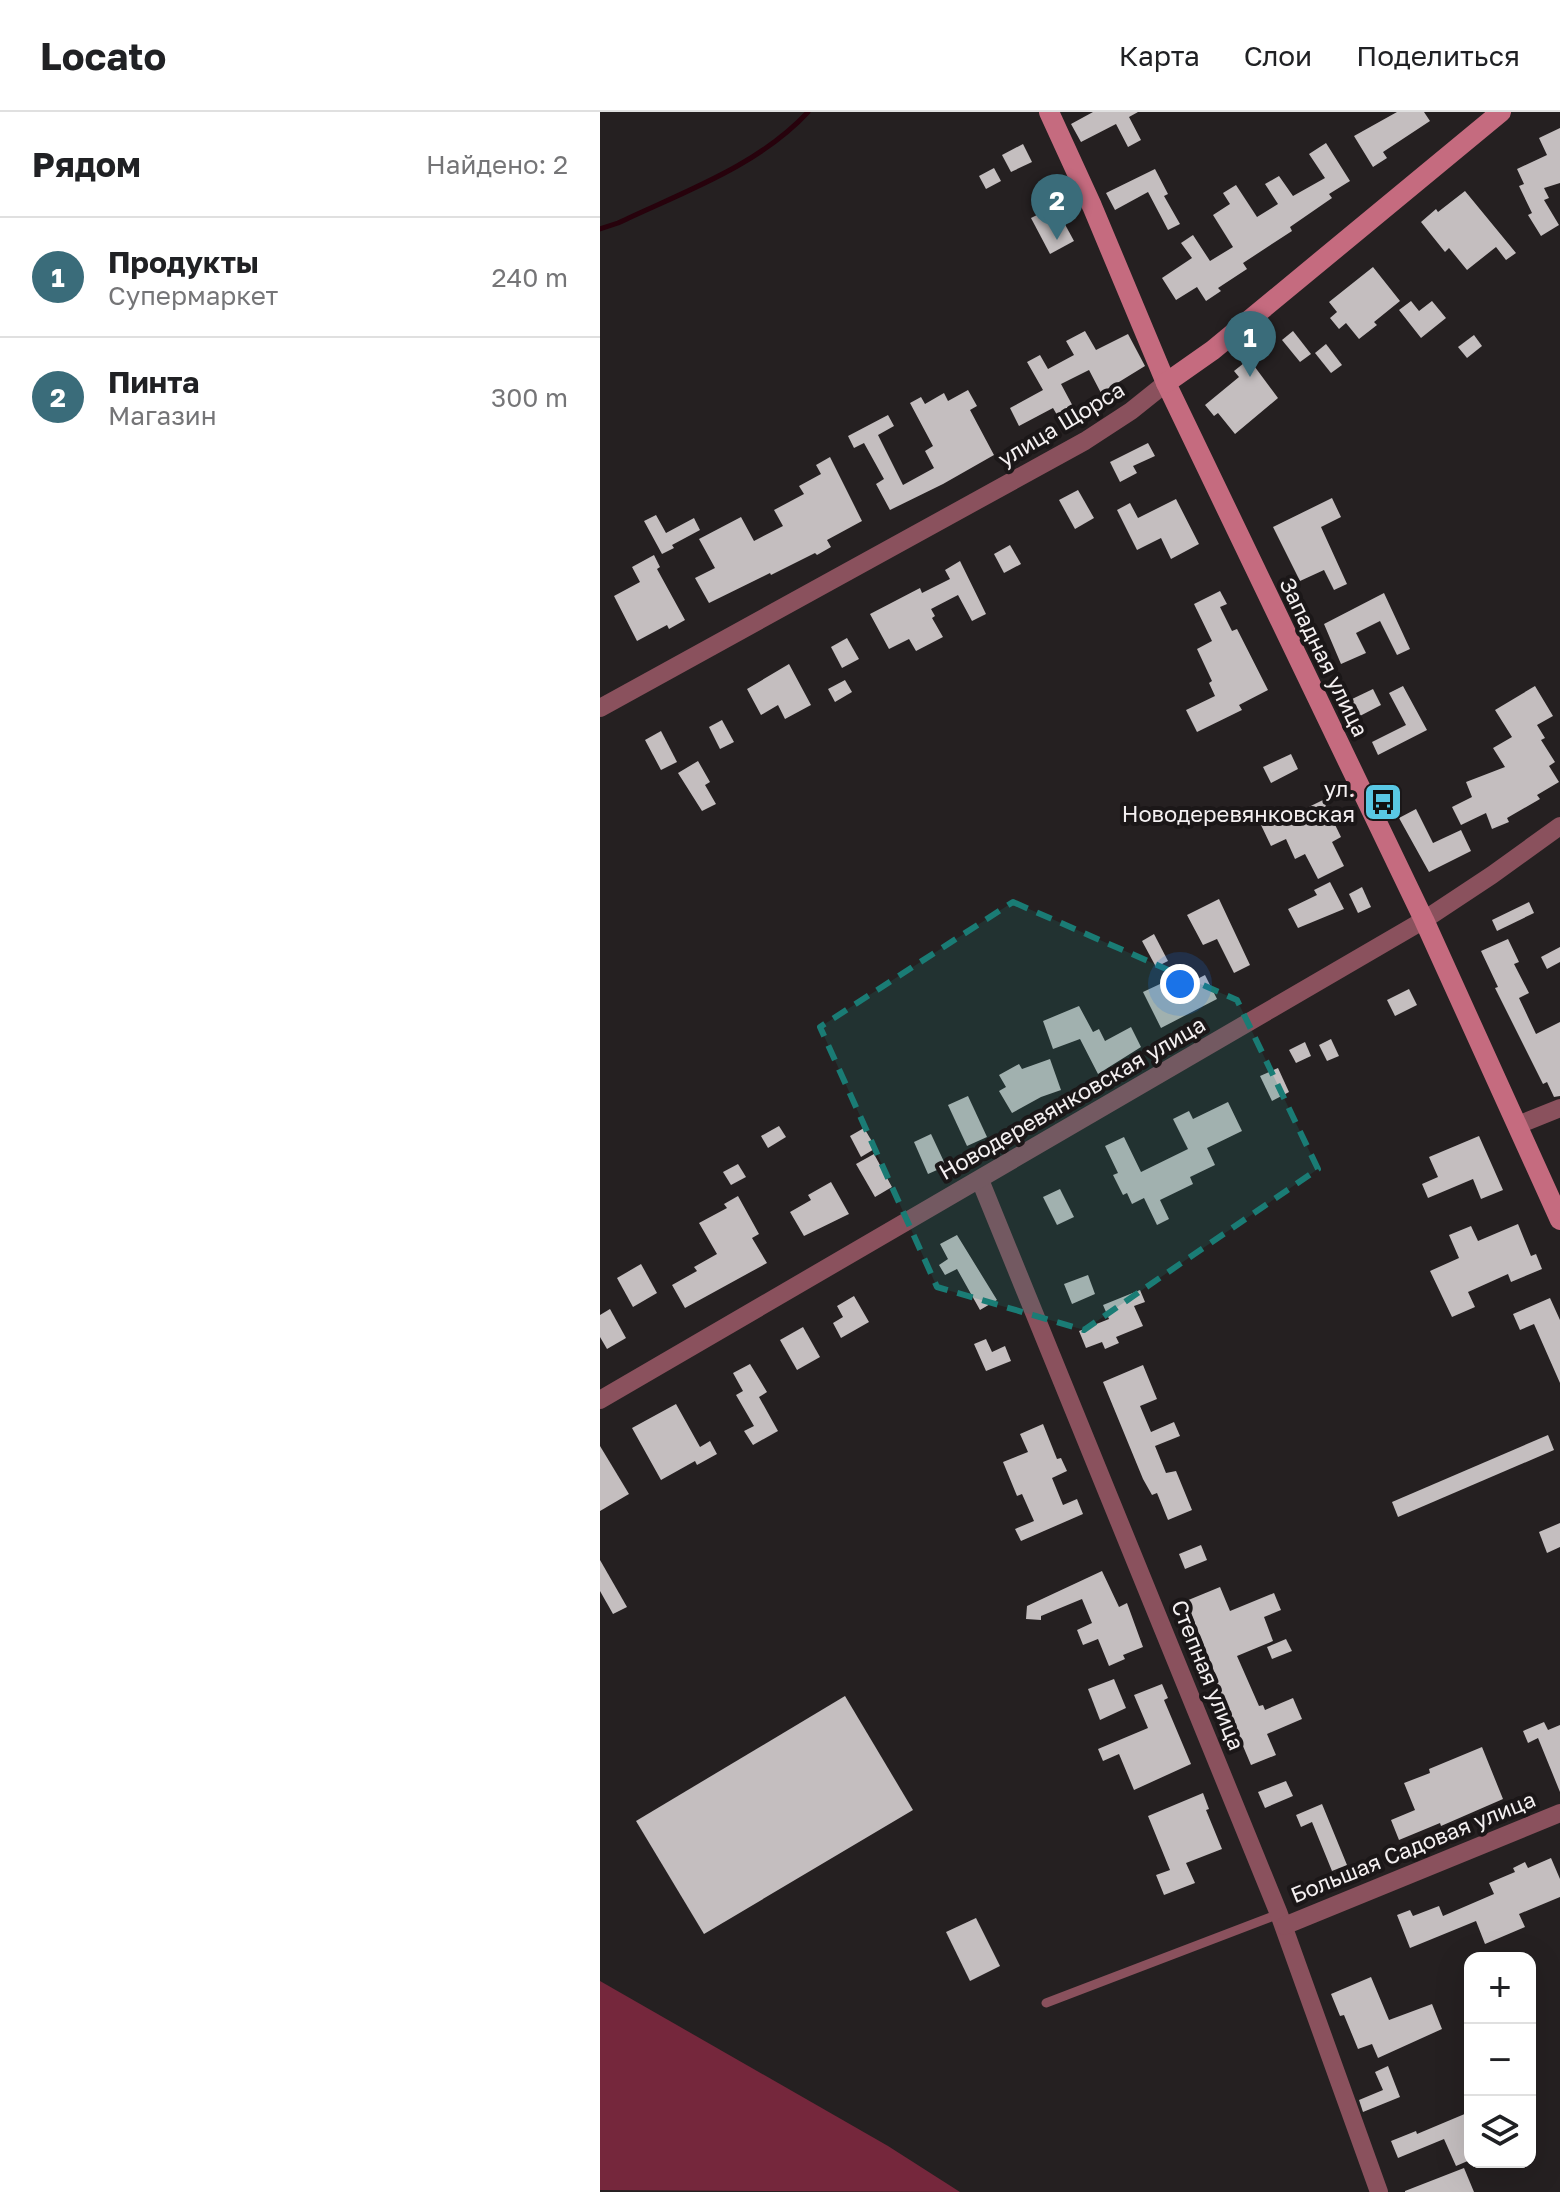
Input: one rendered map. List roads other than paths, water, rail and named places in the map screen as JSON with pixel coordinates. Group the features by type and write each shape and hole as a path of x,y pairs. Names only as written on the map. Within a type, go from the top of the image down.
{"main road":[{"name":"Западная улица","path":"1049,112 1166,383 1424,920 1560,1220"},
{"name":"улица Щорса","path":"1166,383 1213,350 1501,112"}],"street":[{"name":"улица Щорса","path":"600,708 1085,441 1166,383"},
{"name":"Новодеревянковская улица","path":"600,1400 1424,920 1560,826"},
{"path":"1518,1125 1560,1108"},
{"name":"Степная улица","path":"980,1180 1281,1920 1379,2192"},
{"name":"Большая Садовая улица","path":"1281,1920 1560,1813"}],"lane":[{"path":"1046,2003 1281,1920"}],"waterway":[{"path":"600,229 743,163 788,131 808,112"}],"place":[{"name":"Пинта","path":"1057,240"},
{"name":"Продукты","path":"1250,377"},
{"name":"ул. Новодеревянковская","path":"1383,802"}]}
